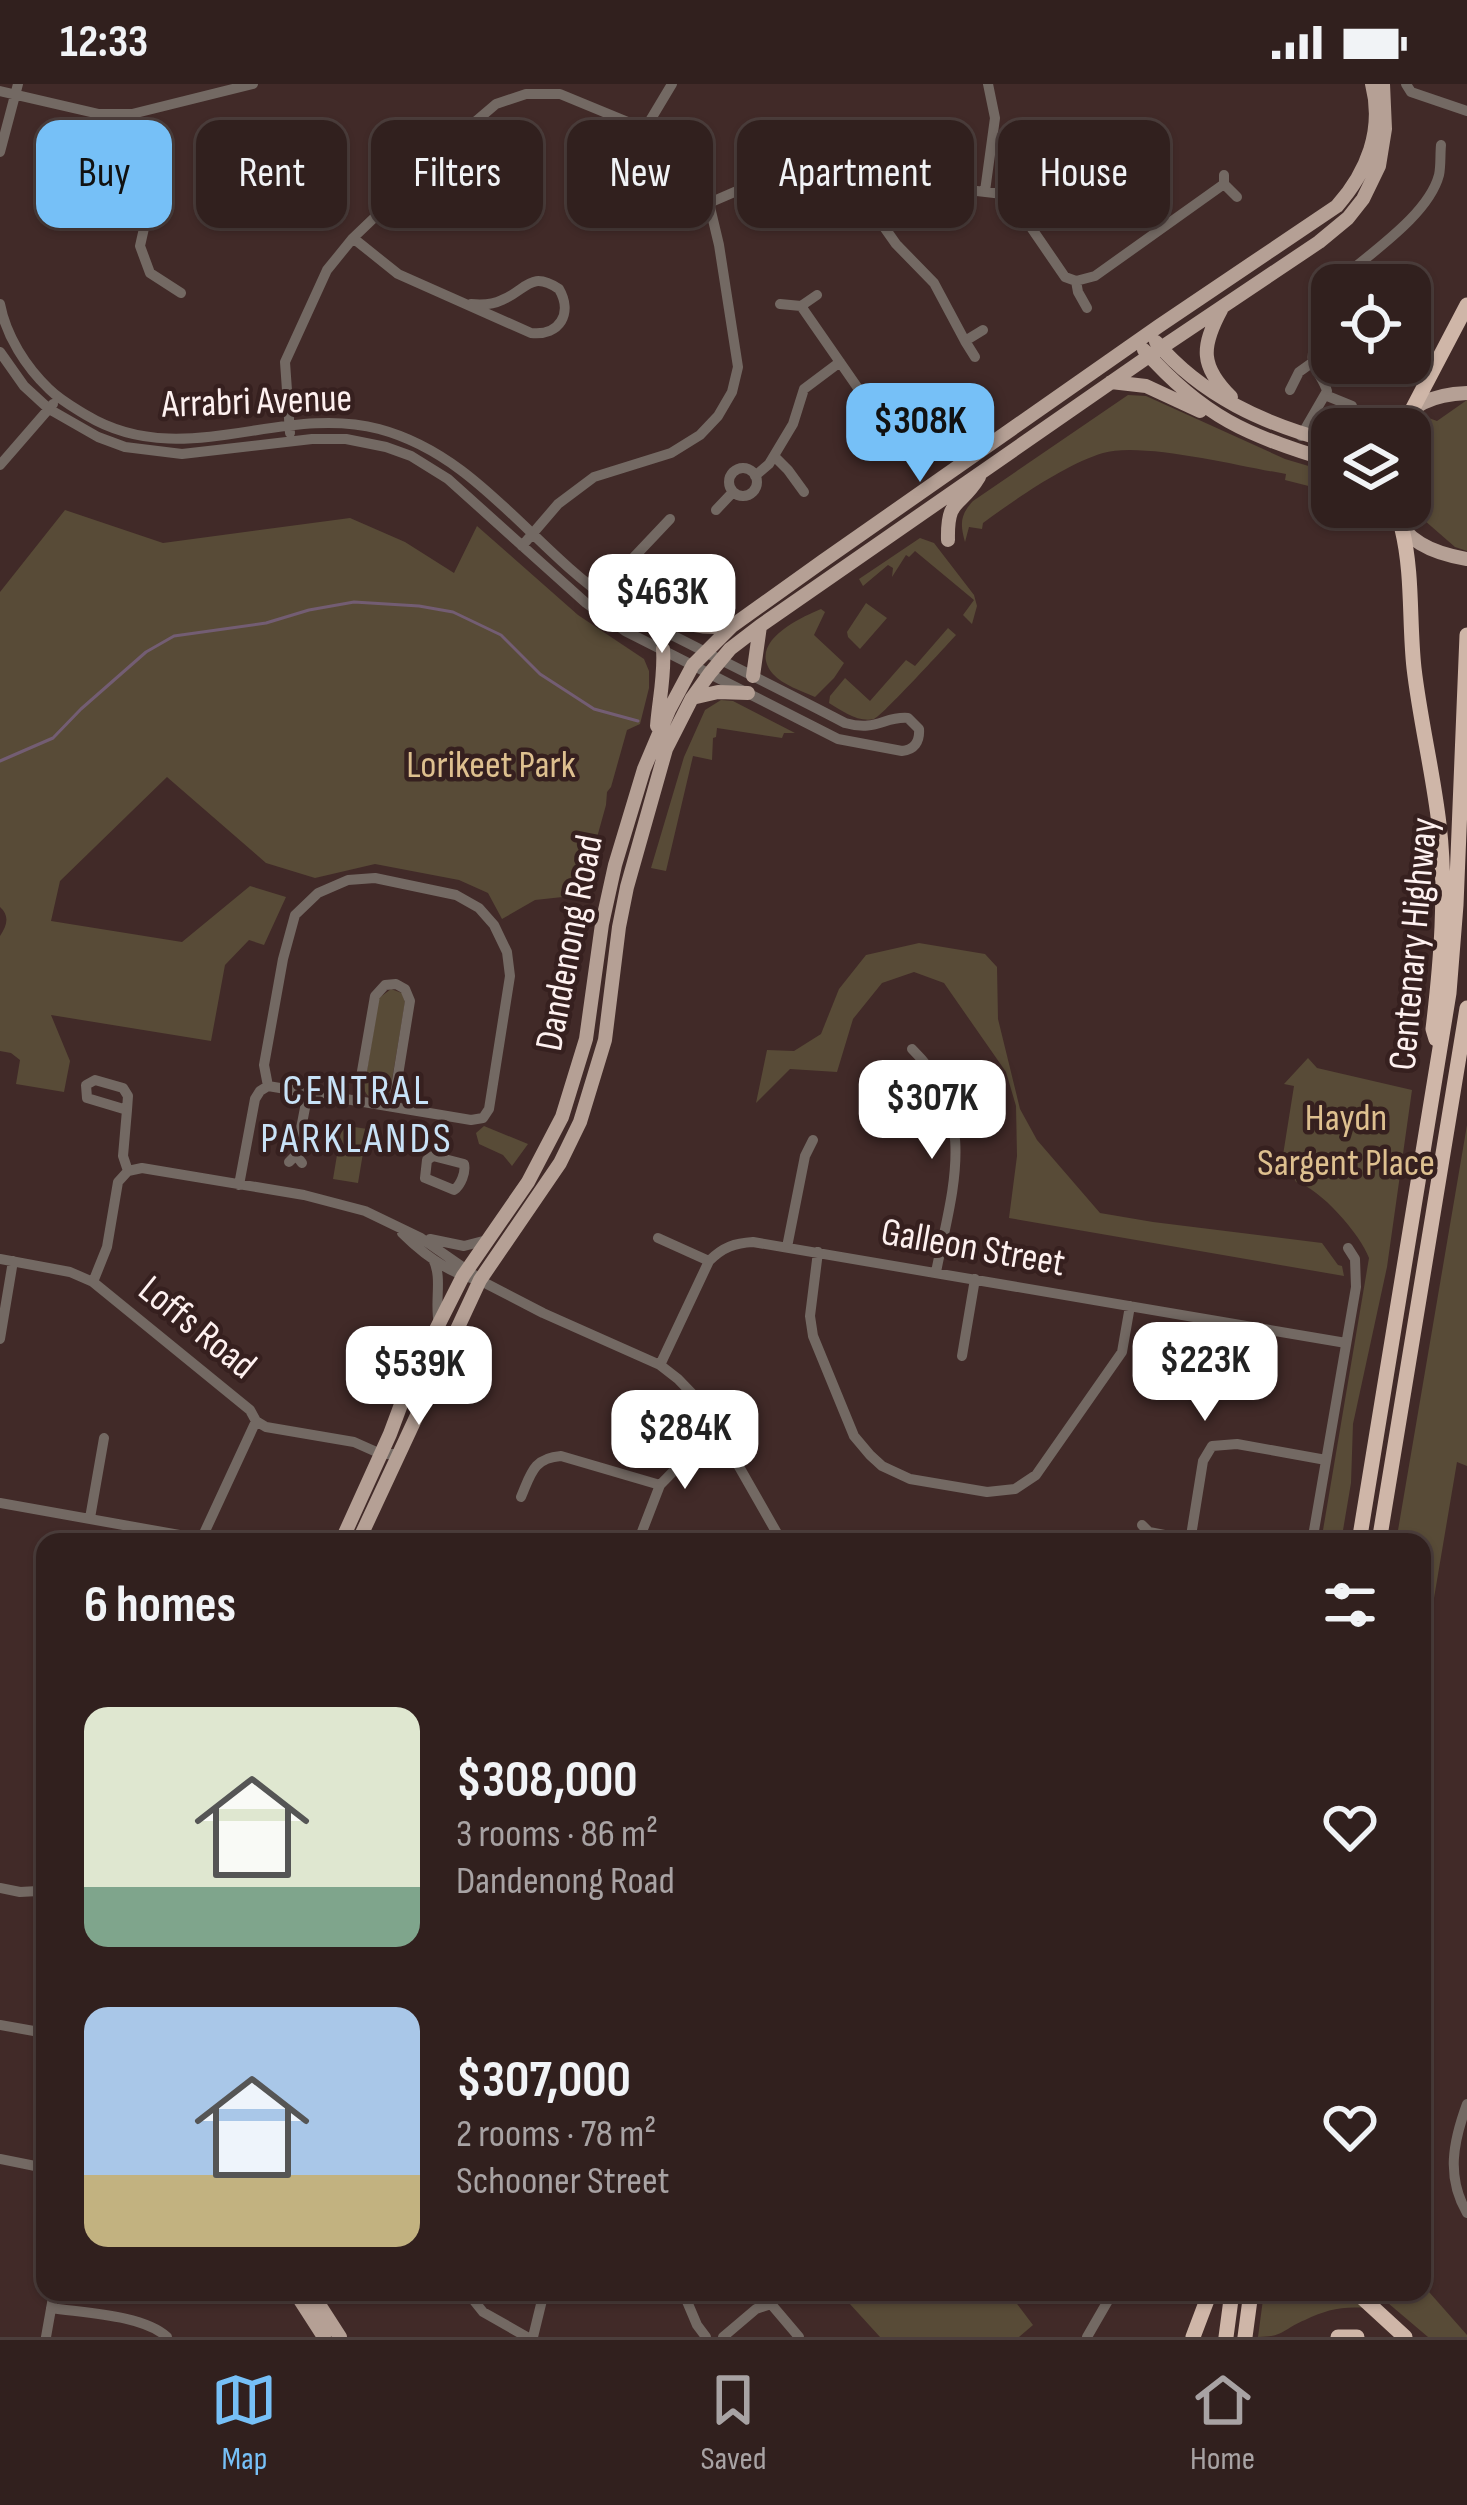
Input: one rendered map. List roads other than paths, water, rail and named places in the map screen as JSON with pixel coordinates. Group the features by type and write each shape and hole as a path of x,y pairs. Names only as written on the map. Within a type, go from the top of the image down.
{"highway":[{"path":"1407,408 1467,305"},
{"path":"1402,529 1416,682 1439,826 1441,935 1433,1029 1440,1053"},
{"name":"Centenary Highway","path":"1360,1533 1449,993 1467,635"},
{"name":"Centenary Highway","path":"1380,1533 1467,1008"},
{"path":"1449,1121 1460,1112 1467,1076"},
{"path":"1193,2337 1207,2301"},
{"path":"1226,2337 1231,2301"},
{"path":"1245,2337 1250,2301"},
{"path":"1366,2301 1405,2337"},
{"path":"1338,2337 1357,2337"}],"main road":[{"name":"Dandenong Road","path":"362,1533 470,1275 487,1240 528,1182 570,1096 586,1040 607,892 644,769 693,665 732,626 1337,206 1355,187 1372,146 1376,111 1372,84"},
{"name":"Dandenong Road","path":"345,1533 409,1383 440,1324 470,1275 560,1163 580,1122 604,1040 627,887 666,749 692,698 710,674 727,663 730,649 760,626 1348,218 1379,166 1386,110 1383,84"},
{"path":"1225,304 1207,339 1207,359 1216,382 1253,415"},
{"path":"1143,338 1195,382 1253,415 1311,437"},
{"path":"1158,350 1173,382 1216,416"},
{"path":"1112,382 1146,386 1311,455"},
{"path":"1421,408 1439,396 1467,393"},
{"path":"948,540 951,508 970,492 982,472"},
{"path":"1402,529 1429,549 1467,559"},
{"path":"606,597 631,602 676,622 708,629 732,626"},
{"path":"753,676 760,626"},
{"path":"657,737 663,650"},
{"path":"692,698 718,692 748,693"},
{"path":"301,2301 324,2337"},
{"path":"316,2301 340,2337"}],"street":[{"path":"0,88 99,114 131,114 253,84"},
{"path":"652,120 672,84"},
{"path":"985,191 994,118 988,84"},
{"path":"1406,84 1411,92 1467,110"},
{"path":"0,152 17,89"},
{"path":"292,442 285,362 327,271 352,238 496,104 526,94 560,94 622,120"},
{"path":"131,114 149,206 140,246 150,273 181,292"},
{"path":"1359,264 1409,221 1428,196 1438,176 1441,146"},
{"path":"974,190 1003,194 1015,204 1065,277 1076,281 1095,276 1224,179 1237,197"},
{"path":"521,545 558,504 594,477 671,454 718,416 732,392 738,367 713,217"},
{"path":"885,228 934,283 975,357"},
{"path":"352,238 391,271 536,334 558,327 566,308 559,289 543,280 496,303 471,304"},
{"path":"1076,281 1087,308"},
{"path":"780,304 801,306 817,295"},
{"name":"Arrabri Avenue","path":"0,304 15,346 54,404 135,436 173,441 334,422 400,436 446,458 477,482 606,597 844,723 859,727 889,723"},
{"path":"801,306 887,430 909,434"},
{"path":"965,340 982,330"},
{"name":"Arrabri Avenue","path":"0,352 24,386 98,437 143,451 182,454 346,439 411,456 448,479 586,603 626,631 838,739 892,748"},
{"path":"755,476 774,457 793,424 804,389 840,362"},
{"path":"1290,390 1299,372 1311,363"},
{"path":"1296,451 1327,391 1325,384"},
{"path":"1325,395 1352,406"},
{"path":"0,465 54,404"},
{"path":"883,451 887,430"},
{"path":"774,457 804,492"},
{"path":"746,468 755,476 756,486 750,494 733,492 729,484 733,472 746,468"},
{"path":"716,510 733,492"},
{"path":"606,597 670,519"},
{"path":"908,718 916,724 920,735 912,748 902,752 892,748 885,737 889,723 908,718"},
{"path":"239,1185 255,1099 268,1086 471,1120 482,1118 489,1109 510,976 507,952 494,925 479,908 456,895 375,878 348,880 318,892 295,915 283,959 264,1065 268,1086"},
{"path":"357,1100 375,996 386,985 396,984 405,988 410,1001 393,1106"},
{"path":"912,1049 926,1062 948,1100 957,1139 937,1272"},
{"path":"296,1160 308,1092"},
{"path":"127,1110 123,1156 128,1171"},
{"path":"787,1247 805,1156 813,1140"},
{"path":"93,1282 107,1247 118,1181 128,1171 142,1168 343,1203 421,1238 464,1246 487,1240"},
{"path":"397,1228 433,1259 660,1365 688,1388 721,1431 777,1533"},
{"path":"421,1238 470,1275"},
{"path":"658,1238 710,1261 660,1365"},
{"name":"Galleon Street","path":"710,1261 719,1251 753,1242 1346,1343"},
{"path":"1314,1533 1357,1275 1348,1248"},
{"path":"818,1252 809,1316 813,1336 854,1436 870,1455 910,1479 987,1492 1015,1490 1036,1475 1122,1352 1130,1306"},
{"path":"433,1259 438,1269 440,1324"},
{"path":"0,1339 6,1260"},
{"name":"Loffs Road","path":"6,1260 70,1272 93,1282 266,1427 398,1454"},
{"path":"962,1356 974,1279"},
{"path":"204,1533 256,1421"},
{"path":"641,1533 659,1485 698,1445 721,1431"},
{"name":"Loffs Road","path":"355,1442 390,1434"},
{"path":"90,1519 104,1438"},
{"path":"1191,1533 1203,1461 1212,1446 1237,1444 1326,1460"},
{"path":"521,1497 537,1463 561,1456 659,1485"},
{"path":"0,1503 164,1533"},
{"path":"1142,1525 1154,1533"},
{"path":"0,1888 36,1891"},
{"path":"0,2025 36,2031"},
{"path":"1467,2104 1454,2140 1453,2176 1467,2213"},
{"path":"0,2159 36,2166"},
{"path":"46,2337 52,2301"},
{"path":"474,2301 482,2312 530,2337 541,2301"},
{"path":"686,2301 706,2337"},
{"path":"724,2337 769,2301"},
{"path":"776,2301 799,2337"},
{"path":"1087,2337 1108,2301"},
{"path":"51,2308 139,2322 167,2337"}],"waterway":[{"path":"0,761 53,738 146,652 174,636 266,623 354,602 453,612 501,635 540,674 594,709 638,721"}],"district":[{"name":"CENTRAL PARKLANDS","path":"357,1115"}],"park label":[{"name":"Lorikeet Park","path":"491,765"},
{"name":"Haydn Sargent Place","path":"1346,1140"}]}
